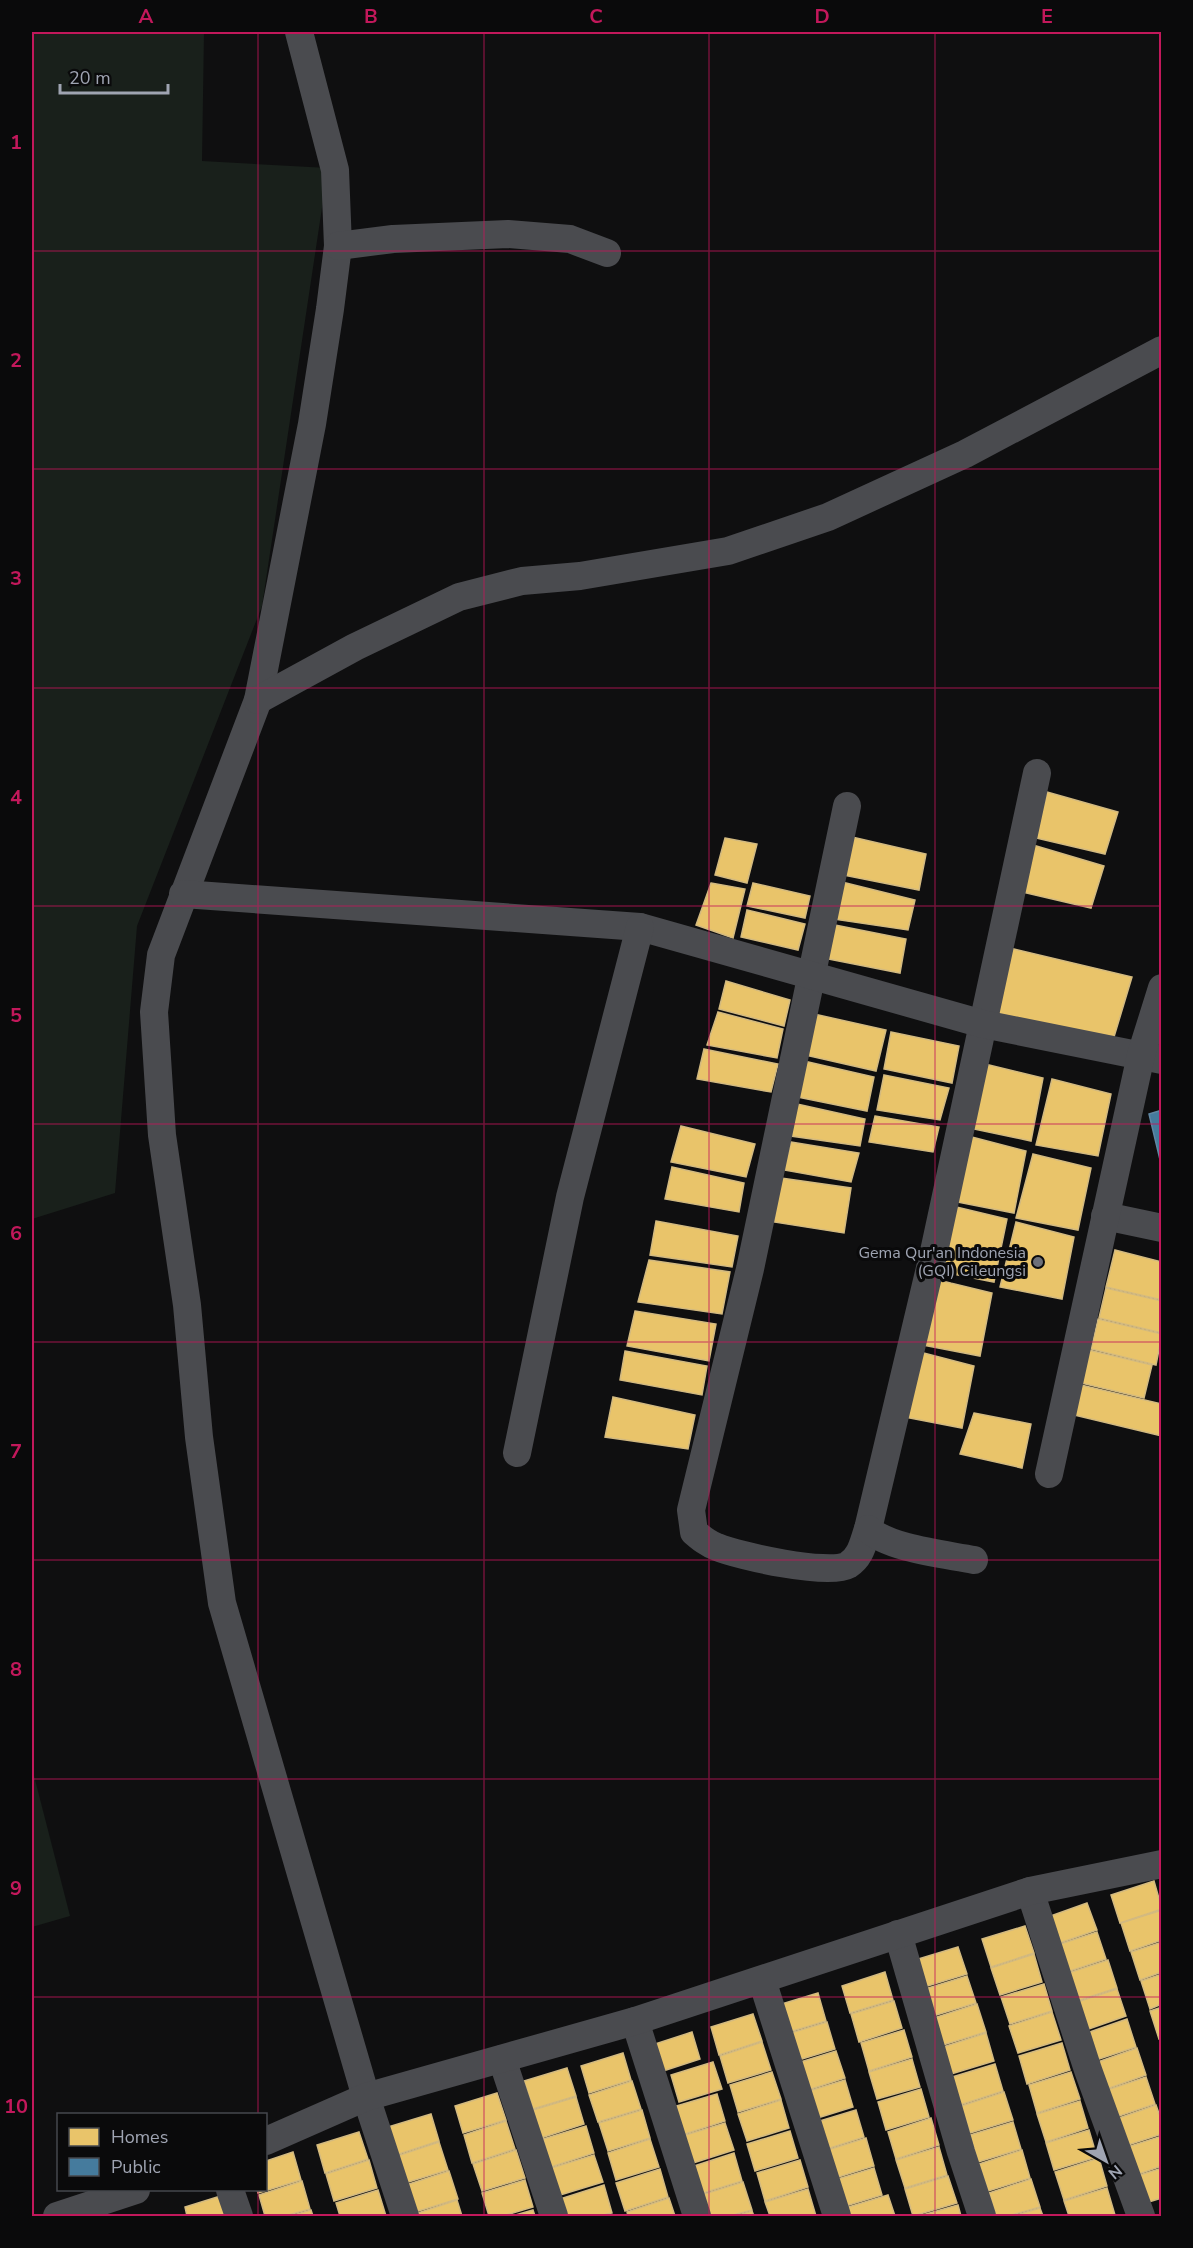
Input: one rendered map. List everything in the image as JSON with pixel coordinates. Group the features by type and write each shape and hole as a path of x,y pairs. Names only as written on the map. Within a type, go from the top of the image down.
{"street":[{"path":"299,32 335,170 339,246 312,424 258,700 161,955 154,1012 162,1135 187,1305 199,1437 222,1603 366,2097 405,2217"},
{"path":"339,246 393,239 508,234 570,239 608,253"},
{"path":"258,700 354,647 459,597 522,581 580,576 728,550 828,516 965,454 1161,350"},
{"path":"847,806 750,1269 691,1510 692,1525 699,1537 718,1548 798,1566 835,1569 850,1564 860,1553 868,1529 935,1246 1037,773"},
{"path":"183,894 640,927 813,974 983,1024 1151,1058"},
{"path":"518,1453 570,1197 640,927"},
{"path":"1049,1474 1105,1216 1151,1058 1161,988"},
{"path":"1105,1216 1161,1228"},
{"path":"868,1529 876,1537 894,1543 974,1560"},
{"path":"267,2141 366,2097 635,2021 1030,1891 1161,1864"},
{"path":"1030,1891 1088,2070 1141,2217"},
{"path":"898,1934 982,2217"},
{"path":"762,1980 837,2217"},
{"path":"635,2021 697,2217"},
{"path":"502,2060 554,2217"},
{"path":"57,2217 94,2210 134,2191"},
{"path":"230,2191 239,2217"},
{"path":"1148,2217 1161,2210"}],"shaded area":[{"path":"32,32 204,32 202,161 328,168 262,606 137,926 115,1193 32,1219"},
{"path":"32,1768 70,1916 32,1927"}],"building: Homes":[{"path":"1047,792 1118,812 1105,854 1036,838"},
{"path":"852,837 926,854 919,890 843,875"},
{"path":"725,838 757,844 747,883 715,875"},
{"path":"1033,845 1104,866 1091,908 1022,892"},
{"path":"842,882 915,900 908,930 833,919"},
{"path":"711,883 745,889 733,938 696,925"},
{"path":"753,883 810,896 805,918 747,906"},
{"path":"747,910 805,924 798,950 741,937"},
{"path":"835,925 906,939 900,973 828,959"},
{"path":"1010,948 1132,977 1114,1037 994,1013"},
{"path":"726,981 790,1000 784,1026 719,1009"},
{"path":"718,1012 783,1029 777,1058 707,1045"},
{"path":"814,1014 886,1030 876,1071 805,1055"},
{"path":"891,1032 959,1046 952,1083 884,1069"},
{"path":"704,1049 778,1064 771,1092 697,1079"},
{"path":"804,1061 874,1077 867,1111 797,1097"},
{"path":"985,1064 1043,1078 1031,1141 969,1128"},
{"path":"884,1075 949,1088 940,1120 877,1110"},
{"path":"1052,1079 1111,1094 1098,1156 1036,1145"},
{"path":"797,1104 865,1119 860,1146 791,1136"},
{"path":"875,1116 939,1127 933,1152 869,1142"},
{"path":"681,1126 755,1144 746,1177 671,1162"},
{"path":"968,1136 1026,1151 1014,1213 952,1201"},
{"path":"791,1142 859,1153 851,1182 784,1170"},
{"path":"1033,1154 1091,1168 1078,1230 1016,1218"},
{"path":"672,1167 744,1183 739,1212 665,1199"},
{"path":"781,1178 851,1188 844,1233 774,1222"},
{"path":"948,1205 1007,1219 994,1282 932,1270"},
{"path":"656,1221 738,1236 732,1267 650,1255"},
{"name":"Gema Qur'an Indonesia (GQI) Cileungsi","path":"1016,1222 1074,1237 1062,1299 1000,1287"},
{"path":"1115,1250 1162,1262 1162,1300 1106,1287"},
{"path":"649,1260 730,1272 722,1314 638,1302"},
{"path":"934,1279 992,1293 980,1356 917,1344"},
{"path":"1106,1288 1162,1301 1162,1333 1099,1318"},
{"path":"635,1311 716,1324 709,1361 627,1346"},
{"path":"1098,1319 1162,1334 1156,1365 1091,1349"},
{"path":"1089,1350 1152,1365 1144,1398 1081,1383"},
{"path":"625,1351 707,1366 702,1395 620,1380"},
{"path":"916,1351 974,1366 962,1428 899,1416"},
{"path":"1081,1385 1162,1404 1162,1436 1074,1415"},
{"path":"613,1397 695,1415 688,1449 605,1437"},
{"path":"974,1413 1031,1424 1022,1468 960,1454"},
{"path":"1154,1881 1162,1909 1120,1923 1111,1895"},
{"path":"1087,1903 1097,1930 1054,1945 1045,1918"},
{"path":"1162,1910 1162,1940 1130,1951 1121,1923"},
{"path":"1025,1926 1034,1953 991,1967 982,1939"},
{"path":"1097,1932 1106,1959 1064,1973 1054,1946"},
{"path":"1162,1942 1162,1972 1140,1980 1131,1952"},
{"path":"958,1947 967,1974 924,1987 915,1960"},
{"path":"1034,1954 1042,1982 1000,1995 991,1968"},
{"path":"1108,1960 1117,1988 1074,2002 1065,1974"},
{"path":"885,1972 893,2000 850,2013 842,1986"},
{"path":"1162,1974 1162,2004 1150,2009 1141,1981"},
{"path":"967,1976 976,2003 933,2016 925,1989"},
{"path":"1044,1984 1052,2011 1010,2024 1001,1997"},
{"path":"1117,1989 1126,2016 1083,2031 1074,2003"},
{"path":"818,1993 826,2021 783,2034 775,2006"},
{"path":"894,2001 902,2028 859,2042 851,2014"},
{"path":"977,2004 986,2032 943,2045 934,2018"},
{"path":"1162,2007 1162,2038 1159,2039 1150,2011"},
{"path":"1052,2012 1061,2040 1018,2053 1009,2026"},
{"path":"753,2014 762,2041 719,2055 711,2027"},
{"path":"1127,2019 1136,2047 1093,2061 1084,2034"},
{"path":"827,2022 835,2049 792,2062 784,2035"},
{"path":"904,2030 912,2057 869,2071 861,2043"},
{"path":"692,2032 700,2059 657,2073 649,2046"},
{"path":"986,2033 994,2061 951,2074 943,2047"},
{"path":"762,2042 771,2070 728,2083 720,2056"},
{"path":"1062,2043 1070,2070 1027,2084 1019,2056"},
{"path":"1137,2048 1146,2075 1104,2090 1095,2063"},
{"path":"836,2051 845,2078 802,2092 794,2064"},
{"path":"623,2053 631,2080 589,2093 581,2066"},
{"path":"912,2059 920,2087 877,2099 869,2072"},
{"path":"713,2062 722,2089 679,2102 671,2075"},
{"path":"995,2064 1003,2091 960,2105 952,2077"},
{"path":"567,2068 576,2096 533,2109 524,2081"},
{"path":"772,2072 781,2099 738,2112 730,2085"},
{"path":"1071,2072 1080,2099 1037,2113 1029,2085"},
{"path":"1146,2077 1155,2104 1113,2118 1104,2091"},
{"path":"845,2080 853,2107 811,2120 802,2093"},
{"path":"632,2081 641,2109 598,2122 589,2095"},
{"path":"921,2089 929,2117 886,2130 878,2102"},
{"path":"1004,2092 1013,2120 970,2133 961,2106"},
{"path":"497,2093 506,2120 463,2133 455,2106"},
{"path":"717,2094 725,2121 682,2135 673,2107"},
{"path":"576,2097 584,2124 541,2138 533,2110"},
{"path":"781,2100 789,2128 747,2141 738,2114"},
{"path":"1080,2101 1088,2128 1046,2142 1037,2114"},
{"path":"1156,2105 1162,2122 1162,2134 1122,2147 1113,2120"},
{"path":"642,2110 650,2138 608,2151 599,2123"},
{"path":"856,2110 864,2137 821,2151 813,2123"},
{"path":"431,2114 439,2141 396,2155 388,2127"},
{"path":"931,2118 939,2145 896,2159 888,2132"},
{"path":"506,2121 515,2149 472,2163 464,2135"},
{"path":"1013,2122 1021,2149 978,2162 970,2135"},
{"path":"725,2123 734,2150 690,2164 682,2136"},
{"path":"586,2126 594,2153 551,2167 543,2139"},
{"path":"1089,2130 1097,2157 1054,2170 1046,2143"},
{"path":"790,2131 798,2158 755,2171 747,2144"},
{"path":"359,2132 368,2159 325,2173 317,2145"},
{"path":"1162,2136 1162,2166 1133,2176 1124,2148"},
{"path":"866,2138 874,2166 832,2179 824,2151"},
{"path":"650,2139 659,2167 616,2180 608,2153"},
{"path":"439,2142 448,2170 405,2183 397,2156"},
{"path":"939,2147 947,2175 905,2188 896,2160"},
{"path":"516,2150 525,2178 482,2191 473,2164"},
{"path":"1022,2150 1030,2178 988,2191 979,2164"},
{"path":"293,2152 301,2180 267,2190 267,2161"},
{"path":"734,2153 742,2181 700,2194 691,2167"},
{"path":"594,2155 603,2182 560,2195 551,2168"},
{"path":"1099,2158 1107,2186 1064,2200 1055,2172"},
{"path":"369,2160 377,2188 334,2201 326,2174"},
{"path":"800,2160 808,2187 765,2201 757,2173"},
{"path":"874,2168 882,2195 839,2208 831,2181"},
{"path":"1162,2168 1162,2198 1142,2204 1133,2177"},
{"path":"660,2169 668,2197 625,2211 616,2183"},
{"path":"449,2171 458,2199 415,2212 406,2185"},
{"path":"948,2176 957,2203 913,2216 905,2189"},
{"path":"1031,2179 1040,2207 1008,2216 996,2216 989,2193"},
{"path":"525,2180 533,2207 503,2216 489,2216 482,2193"},
{"path":"302,2181 310,2209 285,2216 265,2216 259,2195"},
{"path":"743,2182 752,2210 730,2216 707,2216 701,2195"},
{"path":"604,2185 612,2213 599,2216 566,2216 560,2199"},
{"path":"1107,2188 1115,2215 1069,2216 1064,2201"},
{"path":"808,2189 816,2216 770,2216 765,2202"},
{"path":"378,2190 386,2216 340,2216 336,2203"},
{"path":"227,2194 234,2216 187,2216 185,2207"},
{"path":"888,2195 895,2216 848,2216 845,2208"},
{"path":"669,2198 675,2216 628,2216 627,2212"},
{"path":"457,2200 462,2216 416,2216 415,2214"},
{"path":"958,2205 961,2216 919,2216"},
{"path":"1040,2208 1043,2216 1013,2216"},
{"path":"311,2210 313,2216 290,2216"},
{"path":"533,2210 535,2216 512,2216"},
{"path":"752,2211 754,2216 735,2216"}],"building: Public":[{"path":"1162,1110 1162,1168 1149,1114"}],"place":[{"name":"Gema Qur'an Indonesia (GQI) Cileungsi","path":"1038,1262"}]}
